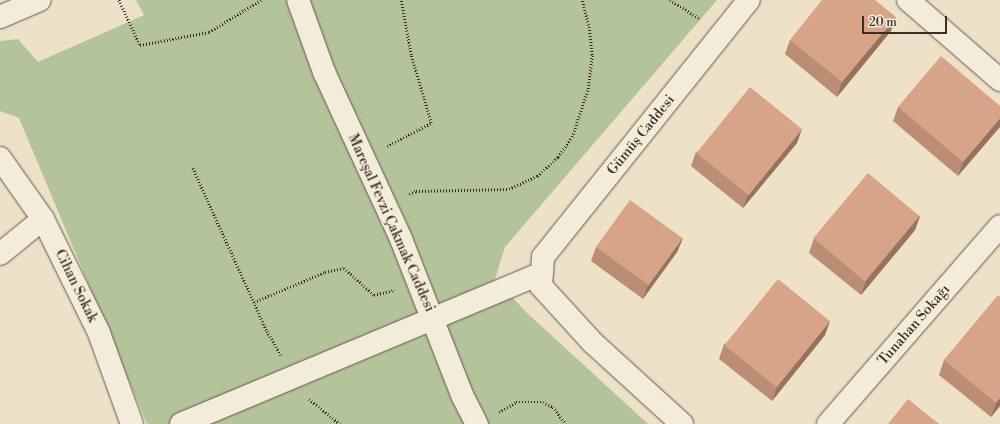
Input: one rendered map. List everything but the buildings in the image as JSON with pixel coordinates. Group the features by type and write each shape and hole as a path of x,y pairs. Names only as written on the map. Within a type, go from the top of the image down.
{"street":[{"path":"0,17 40,0"},
{"name":"Mareşal Fevzi Çakmak Caddesi","path":"298,0 324,72 384,203 433,319 542,273"},
{"name":"Gümüş Caddesi","path":"542,273 543,257 749,0"},
{"path":"908,0 1000,80"},
{"name":"Cihan Sokak","path":"0,158 43,219 98,333 132,424"},
{"path":"0,254 43,219"},
{"name":"Tunahan Sokağı","path":"828,424 1000,226"},
{"path":"542,273 541,286 593,343 682,424"},
{"path":"189,420 433,319 462,395 485,420"}],"path":[{"path":"119,0 140,45 209,32 261,0"},
{"path":"364,158 431,123 411,56 401,0"},
{"path":"384,203 416,192 509,189 537,176 558,157 572,137 588,89 592,55 589,28 582,0"},
{"path":"670,0 684,6 721,35"},
{"path":"193,168 267,331 290,377 340,424"},
{"path":"254,302 325,272 344,268 374,295 419,284"},
{"path":"485,420 516,402 543,402 553,407 566,424"}],"green space":[{"path":"136,0 717,0 505,247 495,279 526,312 648,424 147,424 19,118 0,111 0,41 18,39 38,62 144,15"}]}
